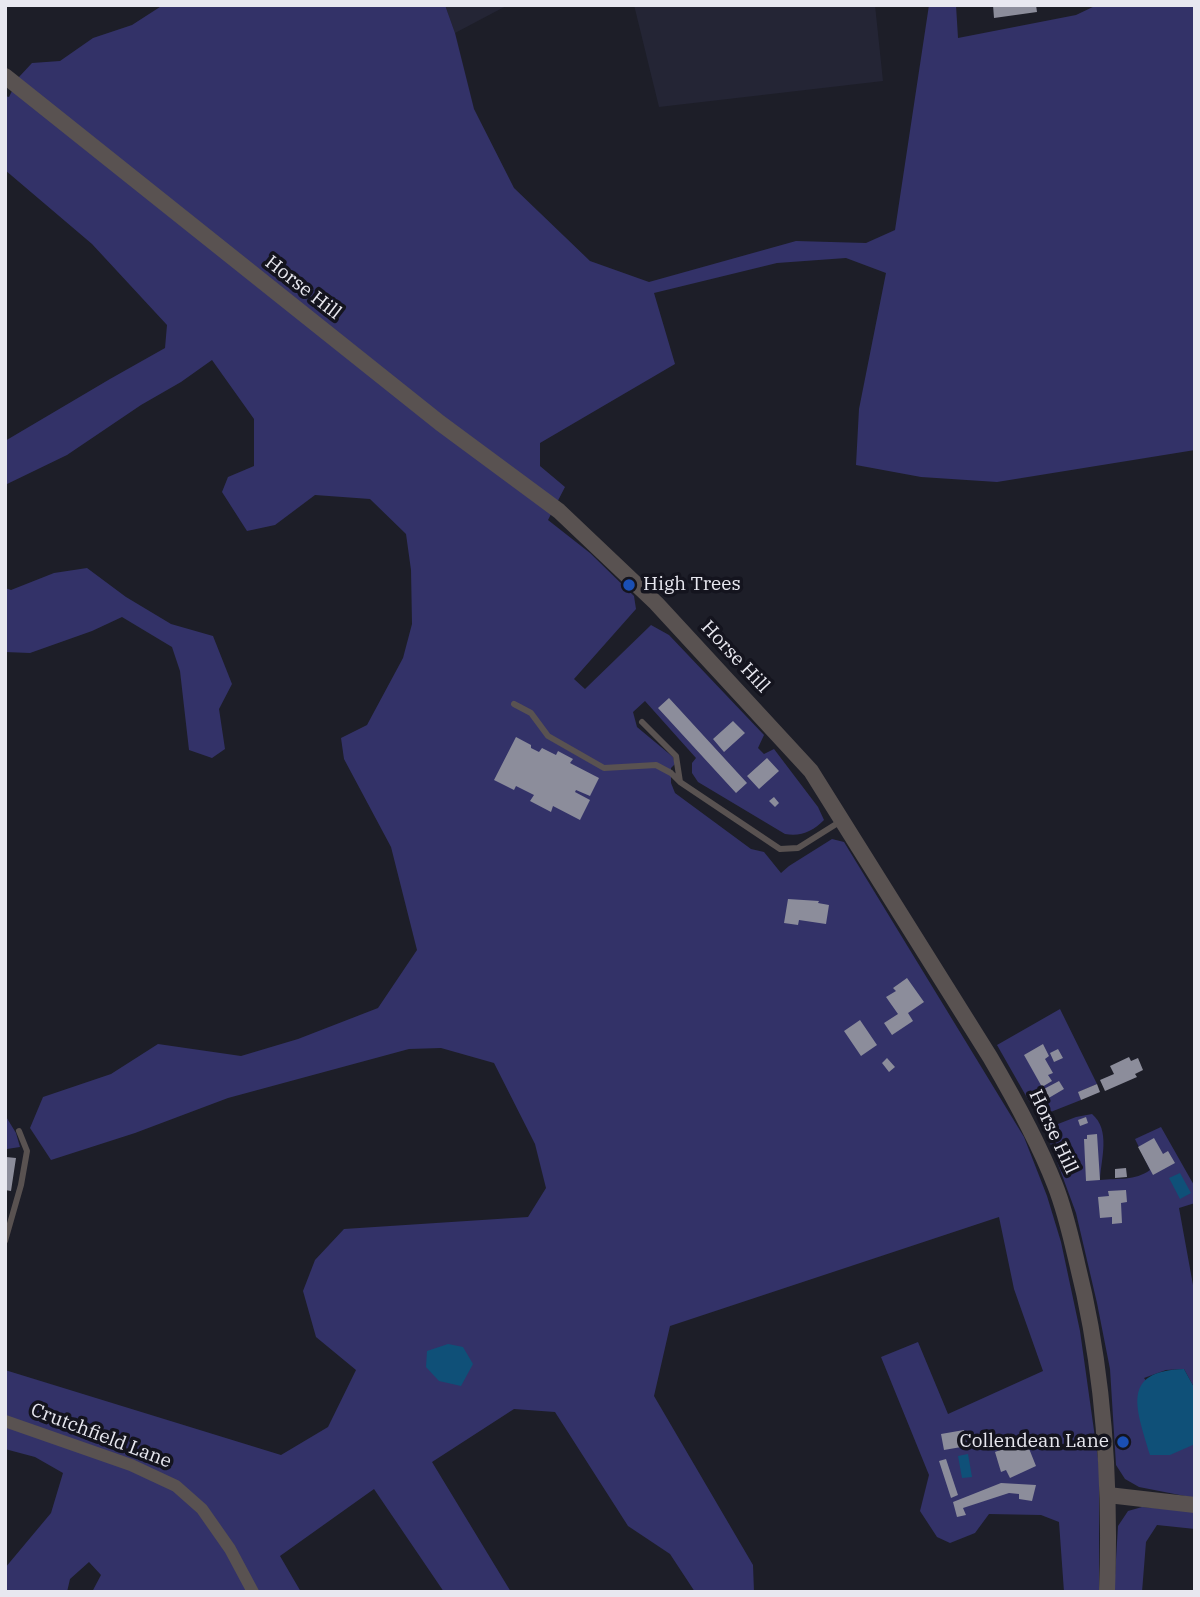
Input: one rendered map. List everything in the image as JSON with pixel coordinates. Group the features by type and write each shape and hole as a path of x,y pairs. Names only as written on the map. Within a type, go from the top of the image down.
{"street":[{"name":"Horse Hill","path":"5,76 440,423 559,511 656,603 811,771 990,1056 1018,1105 1055,1185 1067,1220 1088,1311 1099,1378 1108,1496 1107,1592"},
{"name":"Crutchfield Lane","path":"5,1421 131,1465 176,1486 202,1509 230,1549 253,1592"},
{"path":"1108,1496 1195,1505"}],"lane":[{"path":"514,704 535,717 542,731 548,736 604,768 656,765 671,773 680,782 780,849 798,848 842,820"},
{"path":"642,722 676,756 680,782"},
{"path":"5,1241 21,1185 27,1151 19,1131"}],"shaded area":[{"path":"163,5 445,5 455,33 474,109 514,188 590,261 649,282 796,241 866,243 895,230 929,5 956,5 958,38 1076,15 1097,5 1195,5 1195,450 997,482 921,477 856,465 859,409 886,273 846,258 777,263 654,293 675,364 540,443 540,466 565,487 548,520 590,553 634,596 636,609 574,679 585,689 651,625 669,635 764,735 758,748 764,754 774,749 818,807 824,820 806,832 785,834 698,782 692,773 692,763 696,758 645,701 633,712 637,727 673,757 675,764 671,768 671,783 675,793 751,849 764,852 781,873 832,839 844,842 1024,1137 1061,1242 1080,1331 1099,1466 1099,1592 1064,1592 1059,1522 1041,1515 989,1514 975,1533 950,1543 937,1537 920,1511 929,1475 881,1357 918,1342 948,1414 1043,1371 1014,1289 999,1217 670,1326 654,1396 753,1565 754,1592 695,1592 670,1554 628,1526 555,1412 514,1409 432,1462 511,1592 444,1592 374,1489 280,1556 301,1592 92,1592 101,1575 89,1562 70,1579 67,1592 5,1592 5,1568 51,1513 63,1473 35,1457 5,1449 5,1370 281,1455 328,1427 356,1370 316,1337 303,1291 315,1260 344,1229 528,1217 546,1188 535,1144 494,1063 441,1048 409,1049 228,1098 135,1133 51,1160 30,1128 43,1097 111,1074 158,1044 241,1056 298,1039 378,1008 417,950 391,847 344,759 341,738 367,725 403,658 412,624 411,570 406,534 370,499 315,495 275,525 247,531 222,492 228,477 254,466 254,419 212,360 67,455 5,485 5,441 165,348 167,325 92,244 5,170 5,96 9,97 19,77 32,63 60,61 93,38 132,25"},
{"path":"445,5 508,5 455,33"},
{"path":"634,5 875,5 883,81 659,107"},
{"path":"87,568 126,597 171,624 213,636 232,684 219,709 225,749 212,758 189,750 180,671 172,647 122,617 92,631 30,653 5,652 5,588 11,590 54,573"},
{"path":"1060,1009 1097,1084 1079,1092 1081,1100 1038,1117 997,1045"},
{"path":"1092,1114 1098,1121 1103,1136 1100,1180 1132,1177 1150,1170 1135,1139 1161,1127 1195,1187 1195,1203 1179,1208 1195,1296 1195,1389 1184,1369 1166,1370 1144,1378 1195,1444 1195,1498 1139,1487 1125,1479 1116,1465 1110,1369 1097,1303 1076,1213 1045,1129"},
{"path":"5,1115 16,1133 20,1147 7,1149 5,1146"},
{"path":"1142,1507 1195,1511 1195,1529 1157,1525 1146,1542 1142,1592 1114,1592 1118,1526 1128,1511"}],"water":[{"path":"1180,1173 1191,1193 1180,1199 1169,1178"},
{"path":"448,1344 463,1347 473,1364 461,1386 439,1381 426,1367 427,1351"},
{"path":"1184,1369 1195,1389 1195,1444 1170,1455 1150,1455 1138,1409 1141,1385 1149,1377 1163,1371"},
{"path":"968,1454 972,1477 962,1478 958,1456"}],"building":[{"path":"993,5 1036,5 1037,12 994,18"},
{"path":"669,698 747,783 736,793 658,708"},
{"path":"733,721 745,733 724,752 713,739"},
{"path":"516,737 539,752 542,748 556,755 558,751 573,759 570,763 599,778 590,796 576,790 575,792 590,800 580,820 553,806 551,812 530,801 534,795 516,786 514,790 494,780"},
{"path":"767,758 779,771 759,789 747,776"},
{"path":"774,797 779,803 775,807 769,801"},
{"path":"788,899 819,901 818,903 829,905 826,924 799,920 798,925 784,923"},
{"path":"907,978 924,1002 908,1013 913,1021 892,1035 884,1023 898,1014 886,997 896,991 893,988"},
{"path":"860,1020 877,1045 861,1056 844,1031"},
{"path":"1043,1044 1049,1056 1045,1059 1053,1073 1048,1075 1052,1081 1042,1087 1024,1055"},
{"path":"1058,1049 1063,1058 1054,1062 1050,1053"},
{"path":"1129,1057 1131,1061 1138,1058 1143,1070 1135,1074 1137,1077 1105,1091 1100,1080 1114,1074 1110,1066"},
{"path":"887,1058 895,1067 889,1072 882,1063"},
{"path":"1059,1081 1064,1089 1047,1099 1042,1090"},
{"path":"1097,1084 1100,1092 1081,1100 1078,1092"},
{"path":"1086,1117 1088,1123 1080,1126 1078,1120"},
{"path":"1097,1134 1100,1180 1086,1181 1084,1139 1087,1139 1087,1135"},
{"path":"1154,1138 1163,1154 1168,1151 1175,1163 1153,1175 1138,1147"},
{"path":"6,1157 16,1158 11,1191 5,1190"},
{"path":"1126,1168 1127,1177 1115,1178 1115,1169"},
{"path":"1126,1190 1127,1202 1121,1203 1122,1223 1112,1224 1112,1217 1100,1218 1098,1197 1109,1196 1108,1191"},
{"path":"964,1430 967,1446 944,1450 941,1434"},
{"path":"1016,1444 1018,1450 1028,1446 1036,1466 1010,1478 1006,1470 1001,1472 995,1452"},
{"path":"946,1459 958,1495 951,1498 939,1461"},
{"path":"1001,1483 1036,1485 1032,1501 1019,1499 1019,1494 1009,1493 963,1508 966,1515 957,1517 953,1502"}],"place":[{"name":"High Trees","path":"629,585"},
{"name":"Collendean Lane","path":"1123,1442"}]}
